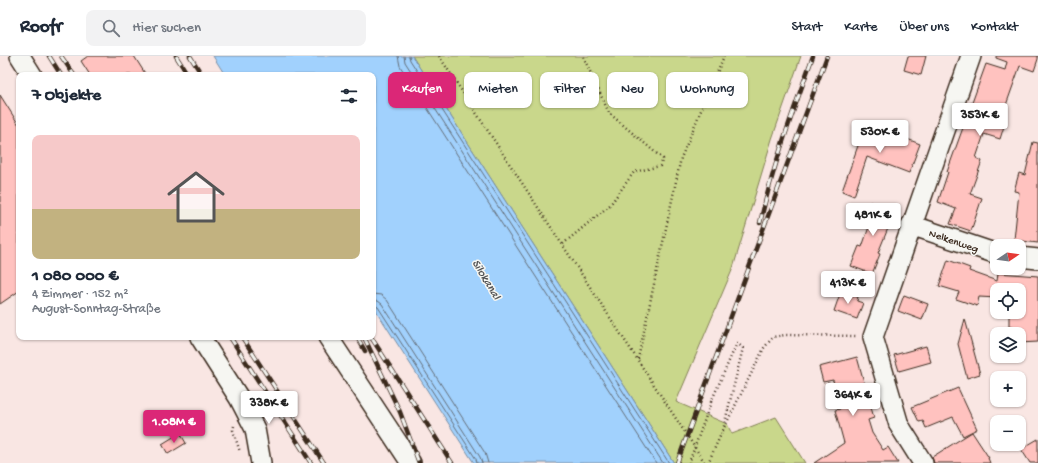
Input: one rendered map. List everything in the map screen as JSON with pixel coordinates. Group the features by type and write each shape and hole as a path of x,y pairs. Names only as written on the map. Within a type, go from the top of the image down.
{"street":[{"path":"20,56 30,72"},
{"path":"923,463 899,425 873,337 971,56"},
{"name":"Nelkenweg","path":"911,225 990,252"},
{"path":"1026,258 1038,259"},
{"path":"202,340 239,398 252,423 261,463"},
{"path":"330,340 411,463"}],"path":[{"path":"439,56 705,463"},
{"path":"563,244 610,205 634,172 660,166 663,159 609,114 583,56"},
{"path":"638,359 681,158 724,56"},
{"path":"708,463 764,348 773,337 785,335 873,337"},
{"path":"689,463 711,402 737,343 743,348 723,430"}],"green space":[{"path":"412,56 801,56 772,139 733,268 676,402 727,424 732,434 776,417 805,463 674,463 445,108 456,108 456,72 422,72"}],"water":[{"name":"Silokanal","path":"213,56 412,56 422,72 388,72 388,108 445,108 674,463 474,463 376,311 376,72 223,72"}],"building":[{"path":"88,56 134,56 144,72 88,72 81,61"},
{"path":"908,56 926,56 921,75 904,70"},
{"path":"996,56 1038,56 1038,59 1034,71 1020,66 1000,122 1005,123 1000,139 984,134 976,158 982,161 970,194 982,198 971,231 950,224 956,209 938,202 947,172 986,64 1005,70 1007,62 996,58"},
{"path":"0,95 16,120 16,293 0,304"},
{"path":"866,123 920,144 909,173 867,157 854,196 842,191"},
{"path":"1033,142 1038,143 1038,243 1026,242 1026,239 1014,239 1019,192 1014,191 1019,173 1025,175"},
{"path":"870,202 895,211 878,253 880,254 872,274 851,266 859,246 862,247 870,224 863,221"},
{"path":"948,260 970,268 969,271 997,281 998,275 1038,276 1038,342 1026,343 1026,327 1009,327 1009,319 1026,319 1026,283 990,283 990,298 979,297 977,306 956,299 959,292 939,286"},
{"path":"841,291 858,297 857,301 863,303 857,319 834,311"},
{"path":"904,295 928,304 922,320 898,311"},
{"path":"965,319 980,374 967,378 958,344"},
{"path":"926,346 931,362 899,371 894,355"},
{"path":"857,357 874,418 868,420 872,433 883,450 888,447 898,463 814,463 844,443 835,410 840,409 833,380 823,382 819,367"},
{"path":"958,388 977,429 963,436 953,417 926,428 923,421 919,422 912,407"},
{"path":"972,432 989,458 990,463 934,463 932,457"},
{"path":"180,433 186,443 168,454 162,444"},
{"path":"1038,439 1038,463 1030,463 1022,451 1026,451 1026,446"}],"railway":[{"path":"49,56 59,72"},
{"path":"61,56 72,72"},
{"path":"176,56 186,72"},
{"path":"190,56 200,72"},
{"path":"760,223 777,160 813,56"},
{"path":"677,463 827,56"},
{"path":"232,340 311,463"},
{"path":"244,340 324,463"},
{"path":"359,340 365,351"},
{"path":"365,340 400,412 419,463"},
{"path":"373,340 452,463"}]}
